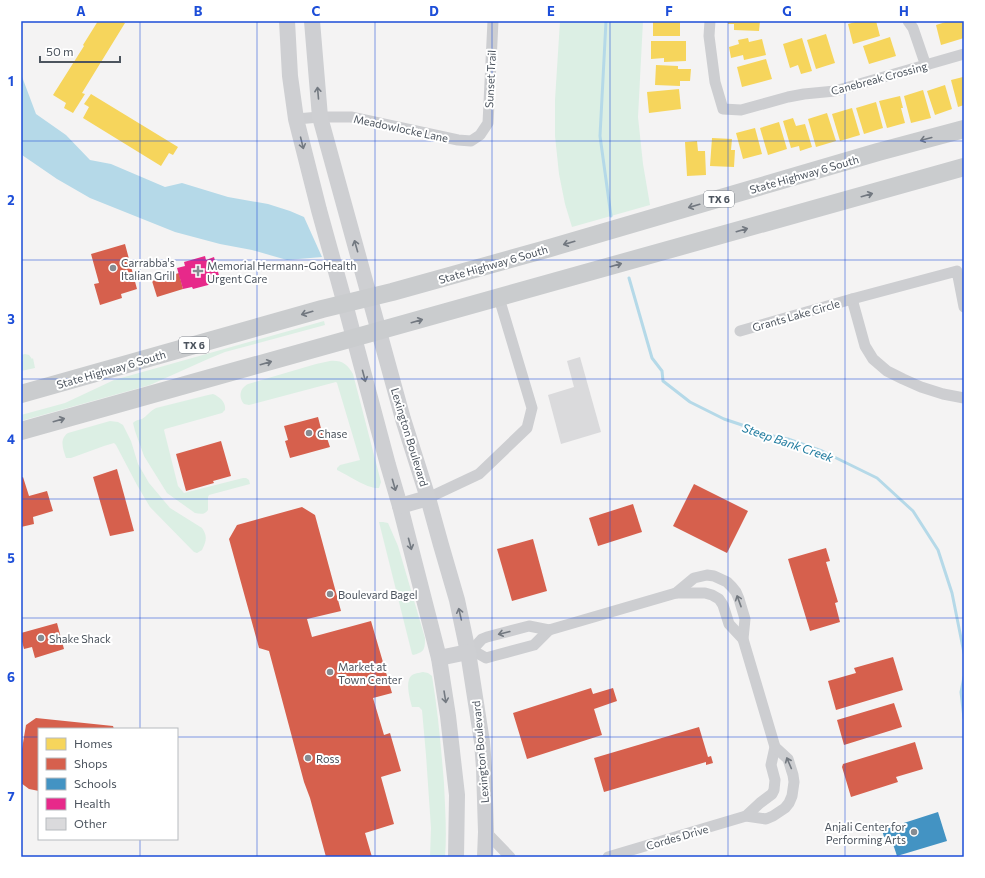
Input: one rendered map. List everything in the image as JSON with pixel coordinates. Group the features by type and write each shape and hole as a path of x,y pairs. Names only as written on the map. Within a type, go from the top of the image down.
{"main road":[{"path":"287,21 290,76 296,119 319,210 400,506 439,658 448,716 457,795 456,857"},
{"name":"Lexington Boulevard","path":"312,21 320,117 403,419 428,498 470,651 484,768 486,832 485,857"},
{"name":"State Highway 6 South","path":"21,394 322,309 370,298 550,248 878,152 964,129"},
{"path":"21,431 964,167"},
{"path":"400,506 428,498"},
{"path":"439,658 470,651"}],"street":[{"name":"Sunset Trail","path":"480,135 488,123 493,21"},
{"name":"Canebreak Crossing","path":"710,21 709,36 715,82 723,109 741,110 788,97 835,91 964,54"},
{"path":"908,21 913,28 926,66"},
{"name":"Meadowlocke Lane","path":"296,119 351,117 458,140 471,141 480,135"},
{"name":"Grants Lake Circle","path":"740,331 957,271 964,307"},
{"path":"428,498 479,474 527,428 532,408 499,298"},
{"name":"Grants Lake Circle","path":"852,299 865,346 872,360 887,371 915,384 943,394 964,398"},
{"name":"Cordes Drive","path":"676,593 694,578 707,575 714,576 727,582 736,592 739,599 745,619 743,639 775,747 771,765 775,780 774,790 772,794 746,816"},
{"name":"Cordes Drive","path":"549,630 534,645 506,653 486,658 470,651 482,638 529,626 549,630 676,593 705,593 719,599 723,605 729,624 743,639"},
{"name":"Cordes Drive","path":"608,857 746,816 766,819 773,816 785,808 789,803 792,796 794,782 788,759 775,747"},
{"path":"486,832 510,857"}],"green space":[{"path":"560,21 643,21 638,117 643,164 650,205 572,227 565,204 559,174 555,136 555,100"},
{"path":"324,321 325,325 225,352 150,385 21,421 21,415 65,403 114,380"},
{"path":"21,355 29,355 32,359 33,358 35,368 21,371 21,362 23,361"},
{"path":"330,361 344,363 353,374 381,482 379,488 374,488 363,484 337,470 340,465 360,460 336,382 249,405 244,404 242,401 242,390 248,384"},
{"path":"213,394 220,398 223,402 225,410 222,413 164,430 178,486 184,493 243,478 249,480 250,484 209,495 207,512 199,514 195,513 167,493 144,456 133,423 142,419 156,408"},
{"path":"110,421 118,422 123,425 131,441 138,464 149,483 170,508 202,528 206,539 202,550 197,553 194,552 150,507 114,443 71,458 66,458 63,448 63,438 65,435"},
{"path":"379,522 388,523 398,546 425,638 423,650 420,653 413,655 412,654"},
{"path":"423,672 432,676 438,716 444,783 446,829 445,857 430,857 431,828 422,710 419,707 412,707 408,691 408,682 411,676"}],"water":[{"path":"21,74 36,114 66,135 90,160 111,164 165,187 182,183 228,197 268,204 290,211 304,217 322,257 287,260 252,250 220,244 175,232 90,198 57,179 21,154"}],"building: Homes":[{"path":"98,21 121,21 125,23 82,93 85,94 73,113 64,108 66,103 53,95"},
{"path":"653,21 680,21 680,36 653,36"},
{"path":"728,21 760,21 759,31 734,30 734,24 728,24"},
{"path":"859,21 876,21 880,36 853,44 848,24"},
{"path":"949,21 964,21 964,38 941,45 936,25"},
{"path":"826,34 835,63 816,69 807,40"},
{"path":"890,37 896,56 869,64 863,46"},
{"path":"748,38 749,42 762,39 766,55 744,60 743,55 731,58 729,47 739,44 738,40"},
{"path":"802,38 812,71 801,74 798,65 790,68 783,44"},
{"path":"651,41 686,41 686,61 664,62 664,58 651,59"},
{"path":"766,59 772,79 742,87 737,67"},
{"path":"656,65 678,66 678,69 691,69 690,81 680,81 680,86 655,85"},
{"path":"963,77 964,105 958,107 951,80"},
{"path":"945,85 952,109 935,115 927,91"},
{"path":"679,89 681,109 649,113 647,92"},
{"path":"923,90 931,118 911,123 904,96"},
{"path":"91,94 178,147 173,155 169,153 161,166 83,118 89,107 84,104"},
{"path":"900,96 903,108 901,108 905,123 887,128 879,101"},
{"path":"876,102 883,128 864,134 856,108"},
{"path":"852,108 860,135 840,141 832,114"},
{"path":"827,113 836,141 816,147 808,119"},
{"path":"793,118 796,126 805,124 812,147 800,151 799,146 791,148 783,121"},
{"path":"779,122 787,149 768,155 760,128"},
{"path":"755,128 762,154 743,159 736,133"},
{"path":"712,138 732,139 731,150 735,150 734,167 710,166"},
{"path":"697,141 698,151 705,151 706,175 687,176 685,142"}],"building: Shops":[{"name":"Carrabba's Italian Grill","path":"125,244 137,289 121,294 122,298 100,305 94,284 99,283 91,254"},
{"path":"179,273 183,289 157,297 152,281"},
{"path":"318,417 323,436 326,435 330,447 290,458 285,441 288,440 284,426"},
{"path":"221,441 231,476 213,481 214,483 186,491 176,454"},
{"path":"117,469 134,531 110,536 93,477"},
{"path":"23,477 29,496 47,491 53,511 33,517 34,524 21,527 21,478"},
{"path":"694,484 748,511 727,553 673,526"},
{"path":"633,504 642,532 598,546 589,518"},
{"name":"Market at Town Center","path":"302,507 315,515 341,611 307,619 312,637 371,621 392,693 373,698 384,735 390,733 401,771 381,777 394,824 365,833 372,857 326,857 310,798 304,782 269,651 259,648 229,539 237,525"},
{"path":"533,539 547,591 512,601 497,549"},
{"path":"826,548 830,561 826,562 838,602 835,603 840,622 810,631 788,559"},
{"path":"57,623 64,649 35,658 32,647 24,649 21,633"},
{"path":"893,657 903,690 836,710 828,681 856,673 854,668"},
{"path":"591,688 593,694 613,688 617,701 594,709 602,735 527,759 513,713"},
{"path":"894,703 902,727 844,745 837,720"},
{"path":"36,718 113,726 114,728 38,728 38,791 29,789 21,783 21,755 26,725"},
{"path":"699,727 708,757 711,756 713,763 706,765 706,762 604,792 594,758"},
{"path":"915,742 923,769 896,777 898,782 851,797 842,767 843,764"}],"building: Schools":[{"name":"Anjali Center for Performing Arts","path":"938,812 947,841 897,856 890,835 884,837 882,830"}],"building: Health":[{"name":"Memorial Hermann-GoHealth Urgent Care","path":"205,256 206,260 214,257 220,279 211,282 212,284 193,289 192,287 183,289 177,268 185,266 184,262"}],"building: Other":[{"path":"580,357 601,432 561,444 548,395 574,387 567,361"}],"waterway":[{"path":"606,21 600,136 611,216"},
{"name":"Steep Bank Creek","path":"629,278 652,358 662,371 663,381 690,402 724,419 763,434 788,439 822,451 877,478 913,511 938,550 952,593 964,653"},
{"name":"Steep Bank Creek","path":"964,677 961,692 964,718"}],"place":[{"name":"Carrabba's Italian Grill","path":"113,268"},
{"name":"Memorial Hermann-GoHealth Urgent Care","path":"198,271"},
{"name":"Chase","path":"309,433"},
{"name":"Boulevard Bagel","path":"330,594"},
{"name":"Shake Shack","path":"41,638"},
{"name":"Market at Town Center","path":"330,672"},
{"name":"Ross","path":"308,758"},
{"name":"Anjali Center for Performing Arts","path":"914,832"}]}
